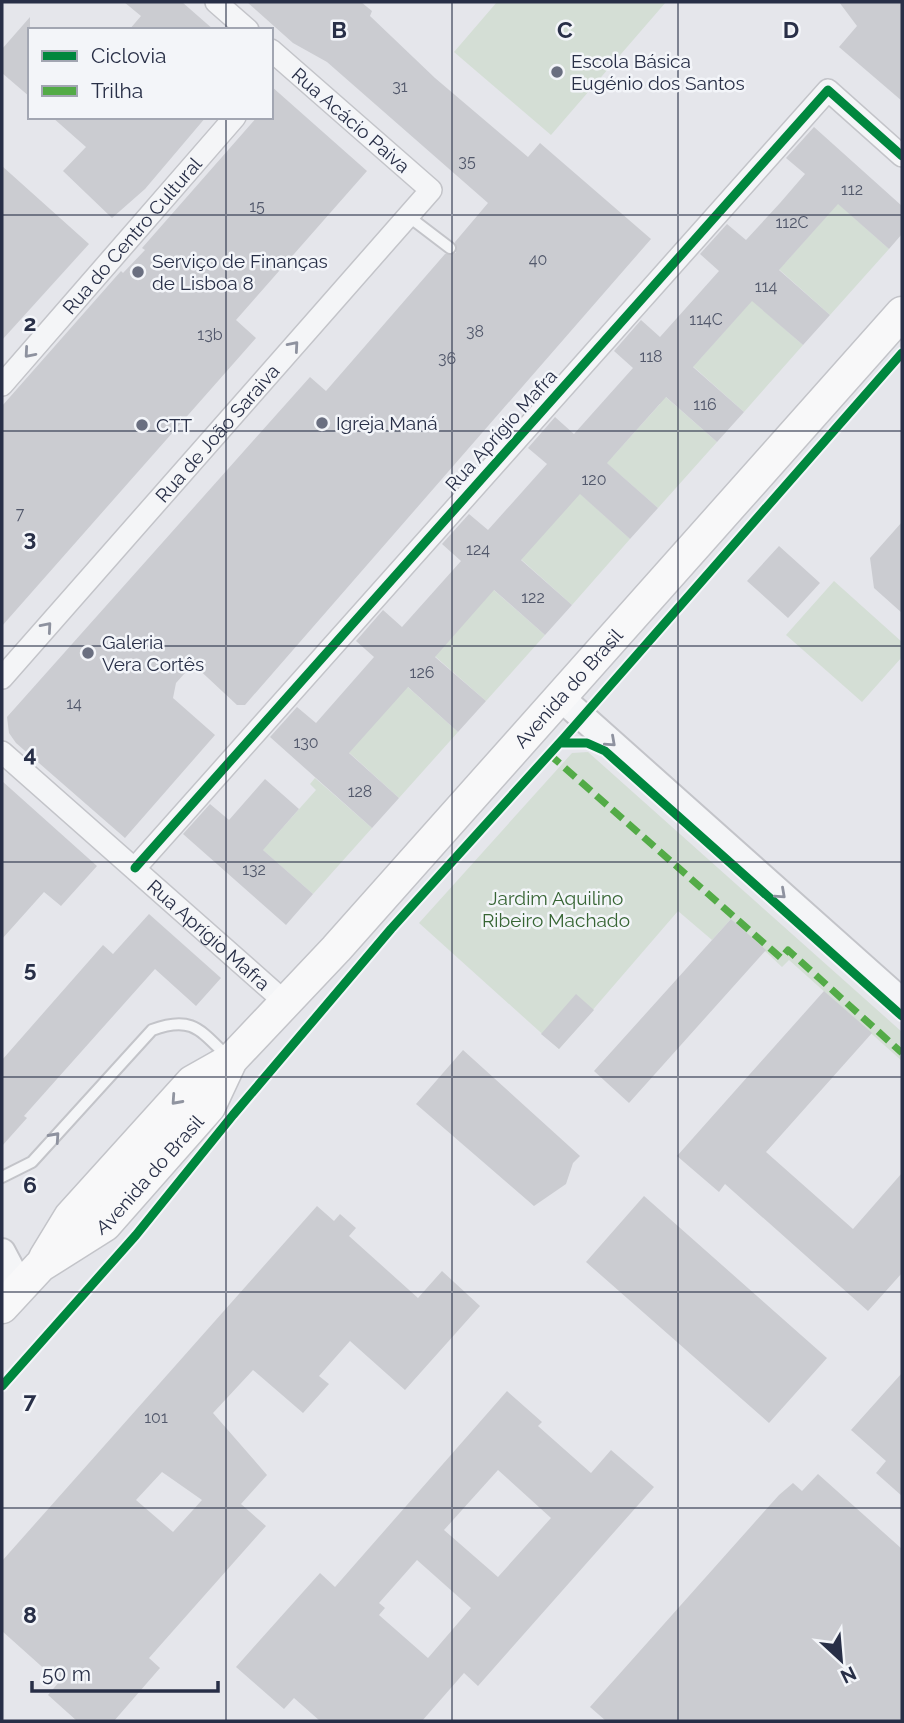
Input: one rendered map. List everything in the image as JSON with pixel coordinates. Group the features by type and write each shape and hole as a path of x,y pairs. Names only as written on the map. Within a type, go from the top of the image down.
{"main road":[{"name":"Avenida do Brasil","path":"16,1285 105,1225 209,1107 231,1060 560,697 902,313"}],"street":[{"path":"216,2 246,28"},
{"name":"Rua Acácio Paiva","path":"276,62 431,190"},
{"name":"Rua Aprígio Mafra","path":"135,868 828,90 902,156"},
{"name":"Rua do Centro Cultural","path":"2,385 233,119"},
{"name":"Rua de João Saraiva","path":"2,678 431,190"},
{"path":"560,697 902,1002"},
{"name":"Rua Aprígio Mafra","path":"2,752 285,1002"},
{"path":"2,1252 16,1285"}],"lane":[{"path":"408,216 450,248"},
{"path":"2,1177 32,1162 152,1030 174,1022 199,1029 231,1060"}],"green space":[{"path":"497,2 666,2 551,135 454,52"},
{"path":"832,198 889,249 830,315 773,264 779,258 785,263 832,210"},
{"path":"746,295 803,345 744,412 687,361 699,360 746,307"},
{"path":"660,392 717,442 658,508 601,458 613,456 660,404"},
{"path":"574,488 630,539 572,605 515,554"},
{"path":"834,581 902,642 902,657 862,702 786,635"},
{"path":"488,585 545,635 486,701 429,651"},
{"path":"401,681 458,732 399,798 343,747"},
{"name":"Jardim Aquilino Ribeiro Machado","path":"588,752 902,1032 902,1061 789,960 782,967 731,919 712,940 678,911 559,1049 419,923 572,753"},
{"path":"315,778 372,828 313,894 256,844 269,843 316,790 310,784"}],"building":[{"path":"124,2 182,2 212,28 131,28 141,16"},
{"path":"247,2 361,2 372,11 370,16 435,78 528,157 540,143 651,239 245,705 237,705 193,664 176,683 173,698 215,735 125,838 16,743 9,733 7,717 310,377 326,391 445,254 456,253 455,242 488,203 327,62 293,43"},
{"path":"839,2 902,2 902,101 839,47 857,26"},
{"path":"30,17 28,95 2,73 2,49"},
{"path":"273,88 367,171 236,320 256,338 2,626 2,406 121,271 123,273 145,250 142,248 255,119 273,119"},
{"path":"54,119 204,119 145,189 112,218 63,171 86,147"},
{"path":"814,127 902,206 902,234 889,249 838,204 779,270 830,315 803,345 752,301 693,367 744,412 717,442 666,397 607,463 658,508 630,539 580,494 521,560 572,605 545,635 494,590 435,657 486,701 458,732 408,687 349,753 399,798 372,828 270,737 297,707 316,723 374,657 356,641 383,610 402,627 461,561 442,544 469,514 488,530 547,464 528,448 555,417 574,434 633,368 614,351 641,320 660,337 719,271 700,254 727,224 746,240 780,203 805,174 786,158"},
{"path":"2,166 89,244 2,340"},
{"path":"902,522 902,613 874,588 870,558"},
{"path":"779,546 820,583 788,618 747,581"},
{"path":"265,779 299,809 263,850 313,894 286,925 183,834 210,804 229,820"},
{"path":"2,781 97,866 61,906 44,892 2,939"},
{"path":"149,914 221,978 196,1006 155,969 24,1116 27,1118 2,1146 2,1060 103,945 113,954"},
{"path":"731,919 766,950 629,1103 594,1071"},
{"path":"824,991 872,1033 766,1152 853,1229 902,1173 902,1273 868,1311 725,1184 719,1192 677,1156"},
{"path":"576,994 594,1010 559,1049 541,1034"},
{"path":"463,1050 580,1156 573,1163 566,1184 534,1206 416,1104"},
{"path":"644,1196 827,1358 769,1423 586,1262"},
{"path":"317,1206 334,1221 340,1214 356,1228 349,1236 418,1298 442,1271 480,1306 405,1390 350,1341 319,1376 329,1384 303,1413 253,1370 213,1413 267,1475 241,1504 266,1526 149,1658 160,1668 114,1721 77,1721 48,1695 59,1682 2,1631 2,1561","holes":["162,1472 202,1500 173,1532 136,1500"]},
{"path":"902,1373 902,1496 876,1473 886,1461 851,1430"},
{"path":"507,1391 542,1422 538,1426 591,1473 611,1450 654,1487 478,1686 464,1673 422,1721 320,1721 294,1698 284,1709 236,1667 320,1573 335,1587","holes":["498,1470 551,1518 498,1577 444,1530","417,1560 471,1608 428,1658 379,1615 385,1608 379,1603"]},
{"path":"818,1474 902,1549 902,1721 606,1721 590,1707 779,1495 793,1483 802,1491"}],"marked path":[{"path":"549,754 781,958 788,950 902,1053"}],"cycle path":[{"path":"135,868 828,90 902,156"},
{"path":"2,1386 136,1235 233,1115 391,929 564,738 902,353"},
{"path":"560,743 587,743 605,751 902,1016"}],"place":[{"name":"Escola Básica Eugénio dos Santos","path":"557,72"},
{"name":"Serviço de Finanças de Lisboa 8","path":"138,272"},
{"name":"Igreja Maná","path":"322,423"},
{"name":"CTT","path":"142,425"},
{"name":"Galeria Vera Cortês","path":"88,653"}]}
